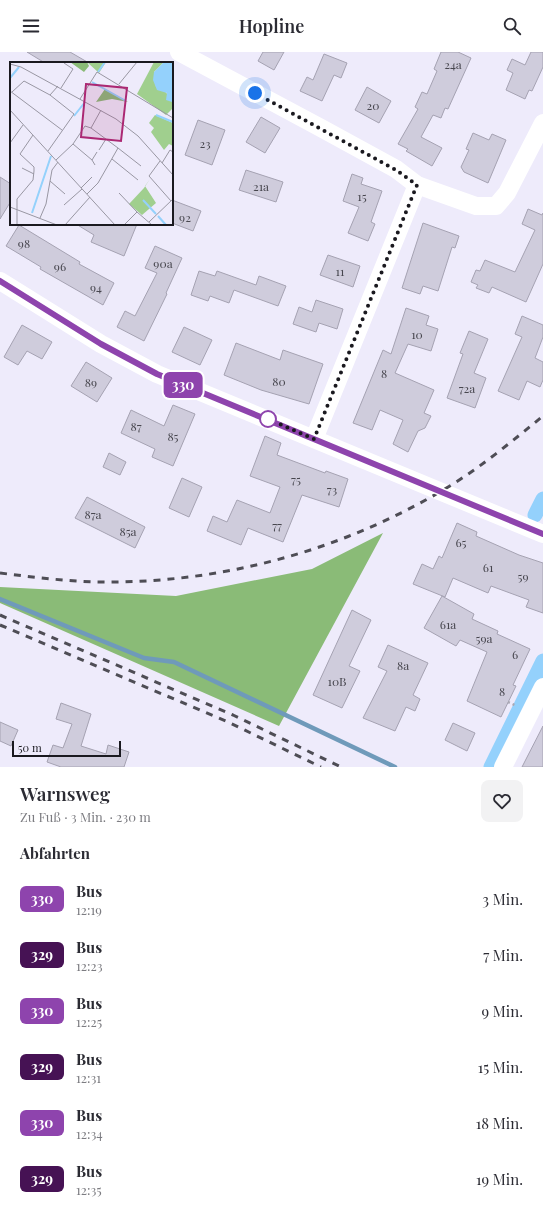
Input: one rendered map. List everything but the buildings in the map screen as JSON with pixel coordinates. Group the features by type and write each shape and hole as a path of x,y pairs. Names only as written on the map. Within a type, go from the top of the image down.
{"street":[{"path":"179,52 205,59 321,128 396,170 417,185 476,206 496,206 508,193 543,123"},
{"path":"314,439 417,185"},
{"path":"0,281 101,344 157,374 314,439 542,530"},
{"path":"503,767 543,687"}],"path":[{"path":"508,702 513,704"}],"green space":[{"path":"383,533 279,726 0,603 0,587 176,596 312,569"}],"waterway":[{"path":"535,515 543,499"},
{"path":"0,599 144,658 174,662 395,767"},
{"path":"491,767 543,661"}],"railway":[{"path":"0,573 48,579 96,582 141,581 230,571 273,561 316,548 399,514 452,485 492,457 543,416"},
{"path":"0,615 233,715 341,767"},
{"path":"0,625 228,722 321,767"}],"bus line":[{"name":"330","path":"0,281 101,344 157,374 245,411 271,420 490,514 543,534"}],"route":[{"path":"255,93 396,170 417,185 314,439 268,419"}]}
